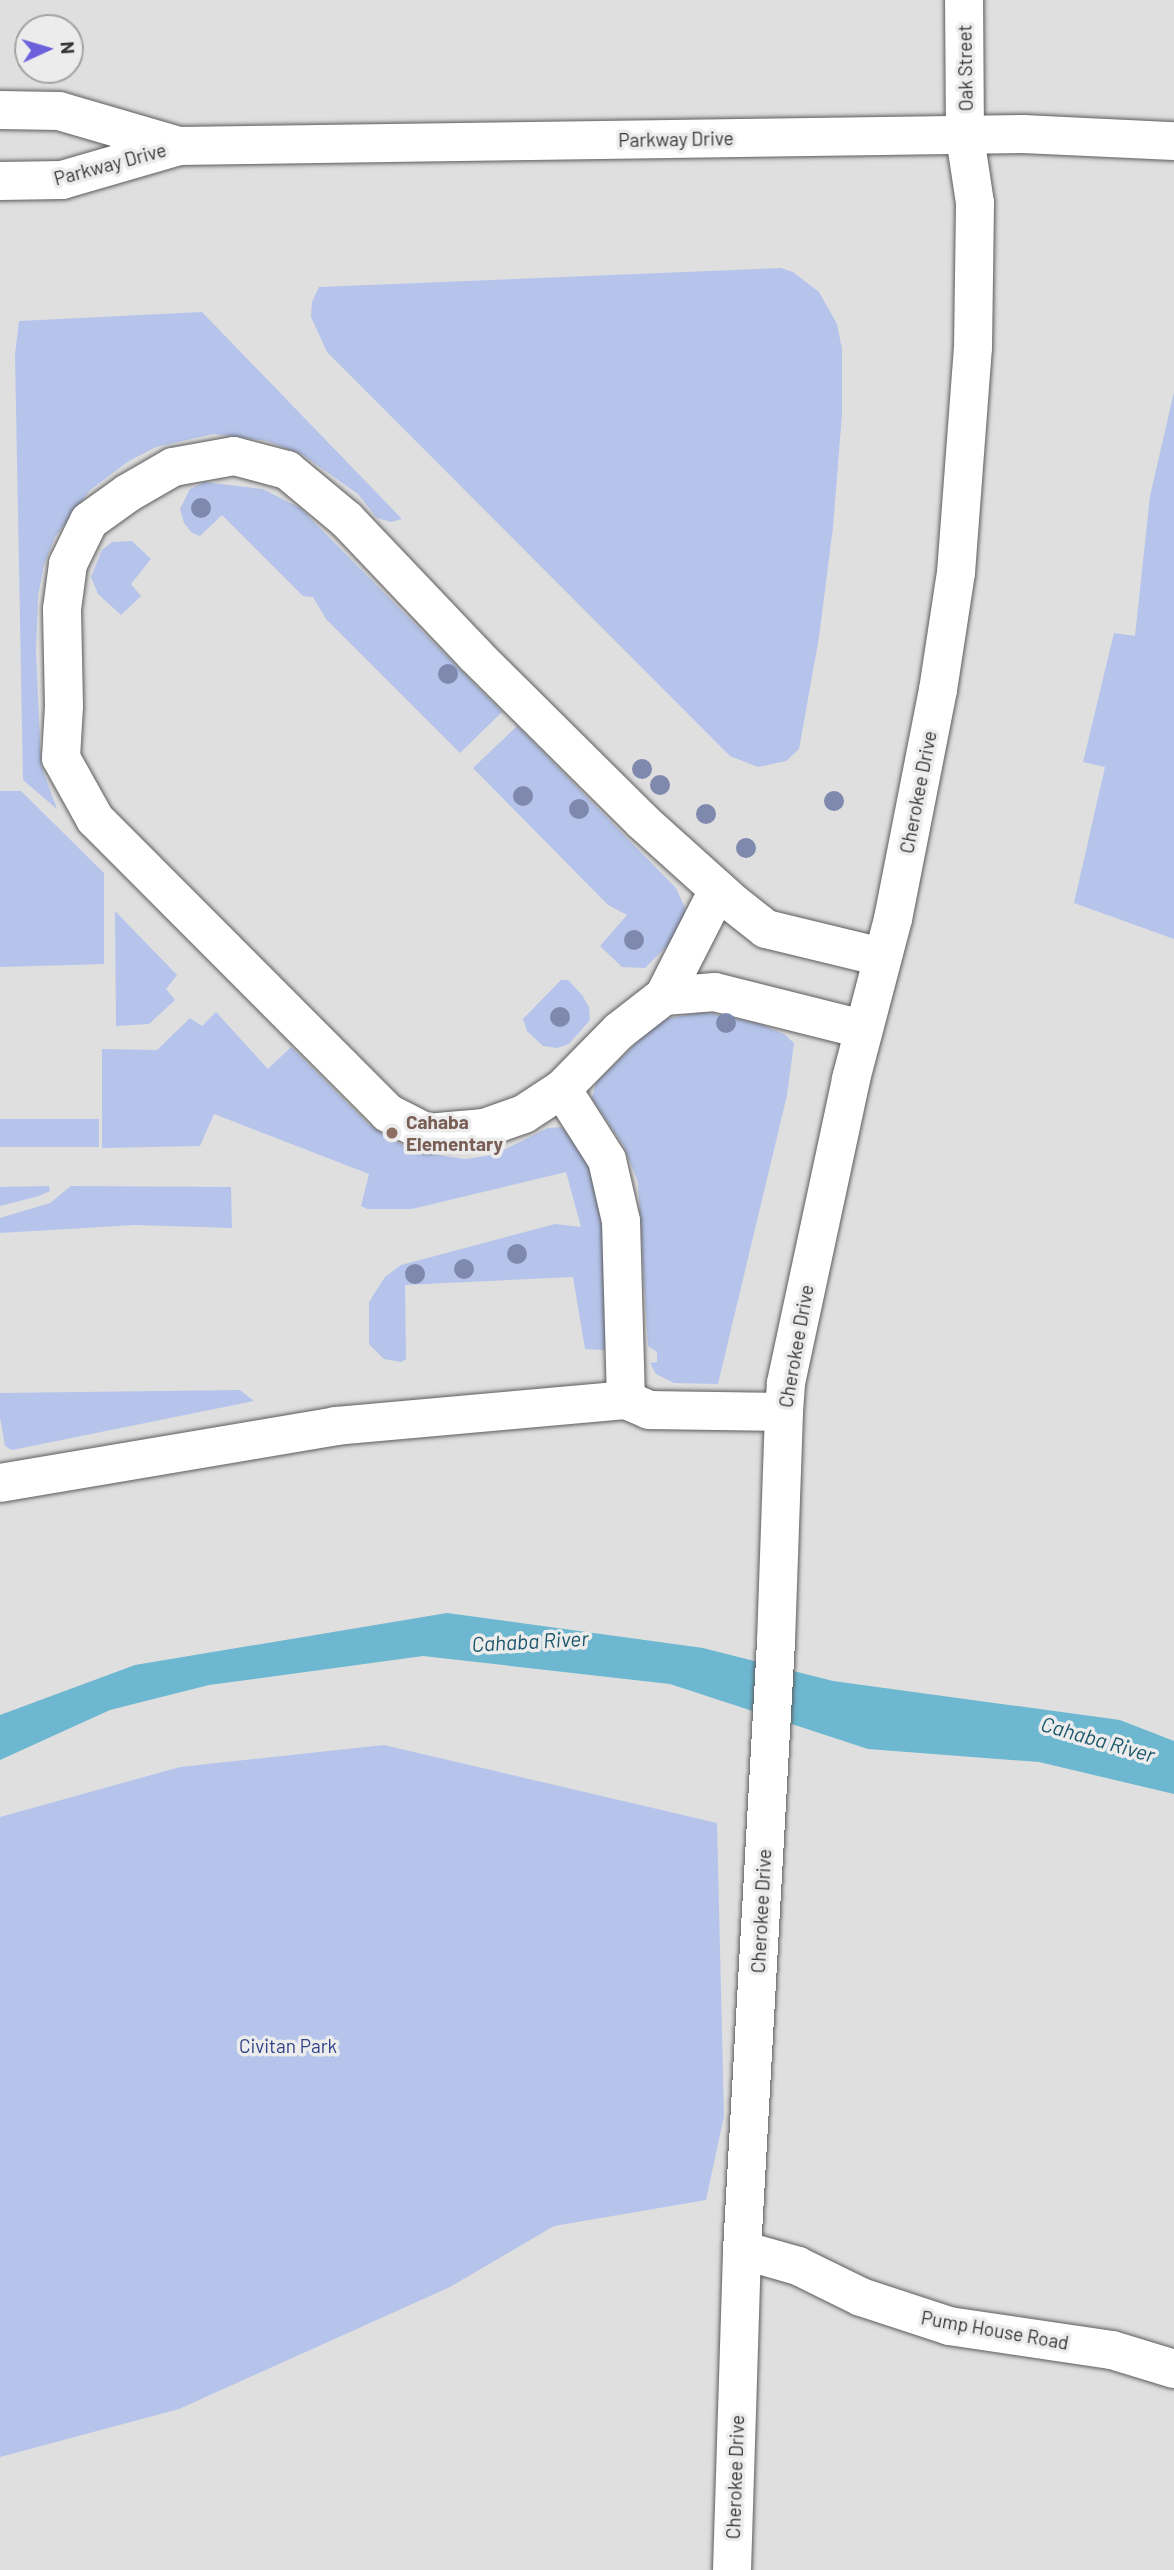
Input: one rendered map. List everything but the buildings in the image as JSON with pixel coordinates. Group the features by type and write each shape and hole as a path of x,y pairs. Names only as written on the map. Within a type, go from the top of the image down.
{"street":[{"name":"Oak Street","path":"964,0 965,137"},
{"name":"Parkway Drive","path":"0,110 59,111 178,146"},
{"name":"Parkway Drive","path":"0,181 62,180 178,146 965,137 1023,134 1174,141"},
{"name":"Cherokee Drive","path":"732,2570 742,2250 776,1642 786,1383 862,1029 882,957 917,803 956,573 974,348 975,203 965,137"},
{"path":"718,890 664,996 619,1031 562,1089 524,1114 484,1128 427,1133 388,1113 95,819 61,758 64,706 62,609 68,564 89,521 128,493 173,467 234,456 287,470 346,520 485,665 642,821 718,890 766,929 882,957"},
{"path":"664,996 715,992 862,1029"},
{"path":"562,1089 607,1160 618,1209 625,1390"},
{"path":"0,1483 336,1426 625,1390 649,1410 784,1412"},
{"name":"Pump House Road","path":"742,2250 798,2266 861,2297 949,2326 1112,2350 1174,2368"}],"green space":[{"path":"781,268 793,272 819,292 837,324 842,349 842,414 833,527 819,637 799,749 786,761 758,767 730,756 327,352 311,317 312,302 319,287"},
{"path":"202,312 402,519 391,522 377,518 358,494 303,455 267,441 214,434 156,447 129,461 90,490 55,537 44,565 38,596 36,651 41,765 57,809 23,780 15,354 19,321"},
{"path":"1174,392 1174,939 1074,903 1105,767 1083,762 1114,633 1135,636 1150,496"},
{"path":"205,482 263,489 300,508 502,712 460,753 326,619 313,597 303,596 222,515 200,536 192,533 184,523 180,509 190,489"},
{"path":"132,541 151,559 131,584 141,596 121,615 98,594 91,577 102,550 112,542"},
{"path":"517,726 676,888 685,908 682,931 645,968 622,967 600,946 627,915 608,905 473,768"},
{"path":"0,791 21,791 104,873 104,964 0,967"},
{"path":"115,911 177,975 166,989 175,1000 149,1024 116,1026"},
{"path":"561,980 568,980 582,995 589,1007 590,1020 569,1044 557,1048 543,1046 527,1031 523,1019"},
{"path":"216,1012 268,1069 291,1047 369,1125 412,1151 465,1159 493,1155 548,1128 561,1127 579,1141 599,1169 611,1346 603,1350 585,1349 573,1277 405,1285 406,1359 401,1362 384,1359 369,1344 369,1302 385,1277 401,1265 555,1224 581,1227 566,1172 412,1209 367,1209 361,1206 369,1174 214,1114 200,1146 102,1148 102,1049 157,1050 190,1018 202,1026"},
{"path":"702,1012 757,1023 784,1034 794,1043 787,1095 718,1384 674,1383 656,1374 650,1363 657,1362 657,1352 648,1346 638,1182 623,1145 592,1098 596,1083 654,1026 666,1019"},
{"path":"0,1119 99,1119 99,1147 0,1147"},
{"path":"49,1186 50,1191 39,1196 0,1206 0,1187"},
{"path":"71,1186 231,1187 232,1228 135,1225 0,1233 0,1218 50,1203"},
{"path":"240,1390 254,1401 12,1450 5,1446 0,1417 0,1393"},
{"name":"Civitan Park","path":"384,1745 717,1823 724,2116 706,2200 554,2226 450,2287 179,2409 0,2457 0,1817 180,1767"}],"water":[{"name":"Cahaba River","path":"447,1613 703,1648 833,1681 1120,1720 1174,1741 1174,1794 1039,1762 868,1749 670,1684 423,1656 209,1685 110,1710 0,1760 0,1715 135,1665"}],"place":[{"name":"Cahaba Elementary","path":"392,1133"}]}
